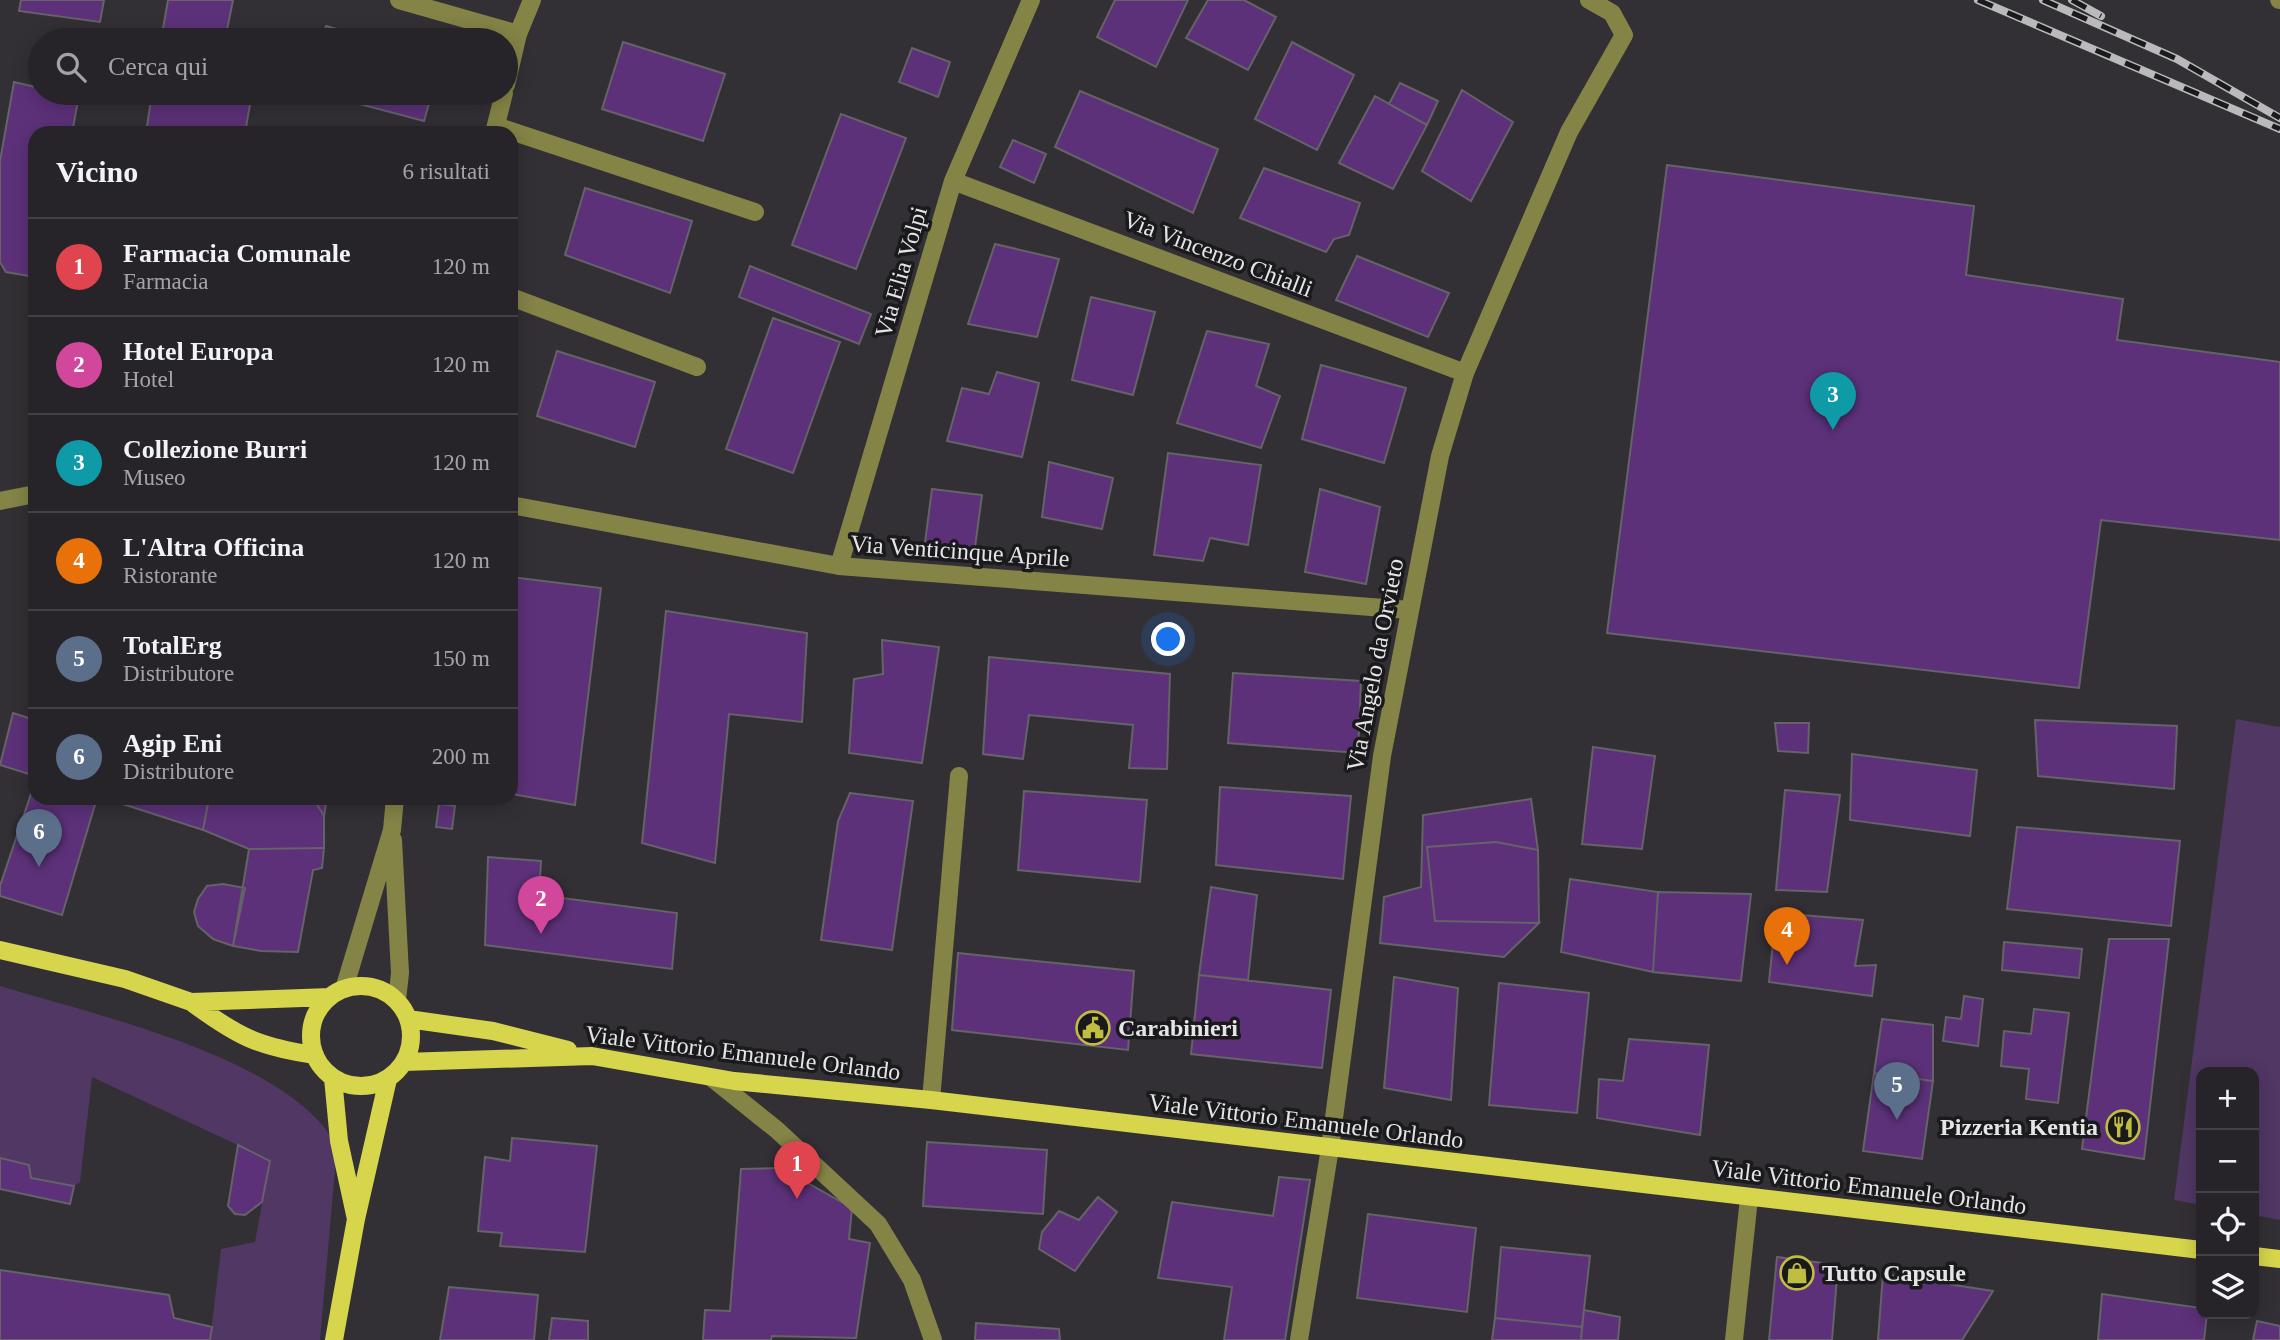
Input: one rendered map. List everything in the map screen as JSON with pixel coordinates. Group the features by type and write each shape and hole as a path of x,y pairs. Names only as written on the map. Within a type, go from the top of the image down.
{"main road":[{"path":"0,950 125,979 191,1002 232,1032 269,1048 314,1055"},
{"path":"191,1002 337,993 372,987 397,1000 408,1019 410,1048 404,1062 388,1079 356,1219 334,1340"},
{"path":"337,993 313,1024 314,1055 333,1078 360,1087 388,1079"},
{"path":"408,1019 493,1031 592,1056"},
{"name":"Viale Vittorio Emanuele Orlando","path":"404,1062 592,1056 712,1078 931,1100 2196,1249"},
{"path":"333,1078 339,1142 356,1219"},
{"path":"2259,1257 2280,1259"}],"street":[{"path":"399,0 497,28"},
{"path":"518,34 532,0"},
{"name":"Via Elia Volpi","path":"839,566 953,181 1031,0"},
{"name":"Via Angelo da Orvieto","path":"1299,1340 1330,1148 1382,756 1440,456 1465,373 1569,132 1624,35 1612,13 1589,0"},
{"path":"496,126 501,105"},
{"path":"518,137 755,212"},
{"name":"Via Vincenzo Chialli","path":"953,181 1465,373"},
{"path":"518,301 697,368"},
{"path":"0,501 28,495"},
{"name":"Via Venticinque Aprile","path":"518,506 839,566 1410,610"},
{"path":"931,1100 959,776"},
{"path":"337,993 392,830 395,805"},
{"path":"392,830 397,881 400,973 397,1000"},
{"path":"712,1078 777,1130 878,1223 912,1280 933,1340"},
{"path":"1734,1340 1749,1198"}],"shaded area":[{"path":"2236,719 2280,727 2280,1220 2259,1216 2259,1067 2196,1067 2196,1204 2174,1200"},
{"path":"0,986 135,1026 235,1064 279,1088 314,1116 337,1147 320,1340 210,1340 221,1249 255,1242 270,1160 92,1077 80,1182 74,1186 31,1178 29,1165 0,1158"}],"building":[{"path":"21,0 104,0 100,22 19,11"},
{"path":"168,0 233,0 227,28 163,28"},
{"path":"1115,0 1188,0 1156,67 1097,37"},
{"path":"1208,0 1244,0 1276,17 1248,70 1186,38"},
{"path":"623,42 725,74 703,141 602,109"},
{"path":"1292,42 1354,75 1317,150 1255,119"},
{"path":"912,48 950,62 938,97 899,82"},
{"path":"14,82 28,85 28,105 77,105 73,126 28,126 28,276 6,272 0,262 0,161"},
{"path":"1400,83 1438,101 1427,125 1389,104"},
{"path":"1462,90 1513,122 1471,201 1422,171"},
{"path":"1080,91 1218,149 1193,213 1055,147"},
{"path":"1375,96 1427,125 1393,189 1339,163"},
{"path":"150,105 250,105 246,126 147,126"},
{"path":"363,105 429,105 424,121"},
{"path":"841,114 906,138 856,269 792,245"},
{"path":"1013,140 1046,154 1034,183 1000,167"},
{"path":"1667,165 1974,206 1966,275 2123,299 2117,340 2280,362 2280,540 2101,520 2079,688 1607,633"},
{"path":"1264,168 1360,203 1349,235 1334,239 1326,252 1240,218"},
{"path":"585,188 692,221 670,293 565,255"},
{"path":"995,244 1059,259 1037,337 968,324"},
{"path":"1357,256 1449,293 1428,337 1336,300"},
{"path":"750,266 871,314 859,344 739,297"},
{"path":"1091,297 1155,312 1133,395 1072,380"},
{"path":"773,318 840,342 793,473 726,449"},
{"path":"1207,331 1269,344 1256,386 1280,396 1261,448 1177,423"},
{"path":"557,351 655,382 635,447 537,416"},
{"path":"1321,365 1406,388 1384,463 1302,439"},
{"path":"997,372 1039,383 1022,457 947,441 962,388 989,394"},
{"path":"1168,453 1261,465 1248,545 1210,538 1203,561 1154,555"},
{"path":"1049,462 1113,478 1102,529 1042,517"},
{"path":"932,489 982,495 974,555 924,550"},
{"path":"1320,489 1380,507 1366,584 1305,572"},
{"path":"518,578 601,588 575,805 518,795"},
{"path":"666,611 807,633 802,722 729,714 715,863 642,843"},
{"path":"882,640 939,647 922,763 849,753 854,679 883,674"},
{"path":"989,657 1170,674 1167,769 1129,768 1133,725 1029,715 1023,759 983,754"},
{"path":"1233,673 1361,681 1358,753 1228,743"},
{"path":"13,713 28,718 28,774 0,765"},
{"path":"2035,720 2177,726 2174,789 2038,776"},
{"path":"1775,723 1809,723 1808,753 1778,751"},
{"path":"1593,747 1655,756 1642,849 1582,844"},
{"path":"1852,754 1977,770 1970,836 1850,820"},
{"path":"1220,787 1351,796 1343,879 1216,865"},
{"path":"1785,790 1840,795 1827,892 1776,890"},
{"path":"1024,791 1147,800 1140,882 1018,870"},
{"path":"850,793 913,801 892,950 821,940 838,821"},
{"path":"1531,799 1538,850 1496,842 1427,847 1435,921 1539,923 1504,957 1380,943 1384,897 1421,887 1423,815"},
{"path":"28,803 28,805 95,805 62,915 0,896 0,886"},
{"path":"126,805 208,805 203,830"},
{"path":"208,805 317,805 324,816 324,848 249,849 203,830"},
{"path":"317,805 326,805 324,816"},
{"path":"439,805 455,806 452,829 436,827"},
{"path":"2017,827 2180,841 2171,926 2007,909"},
{"path":"1496,842 1538,850 1539,923 1435,921 1427,847"},
{"path":"324,848 322,868 313,870 298,952 261,951 233,946 249,849"},
{"path":"488,857 541,861 539,895 677,913 672,969 485,945"},
{"path":"1570,879 1658,892 1653,972 1561,952"},
{"path":"223,884 245,888 233,946 213,939 198,926 194,912 198,899 207,886"},
{"path":"1211,887 1257,895 1248,980 1199,975"},
{"path":"1658,892 1751,894 1741,981 1653,972"},
{"path":"1776,913 1863,920 1855,966 1876,965 1872,996 1769,982"},
{"path":"2109,939 2169,939 2144,1159 2082,1149"},
{"path":"2004,942 2082,949 2079,978 2002,970"},
{"path":"958,953 1134,971 1128,1050 952,1030"},
{"path":"1199,975 1331,990 1322,1068 1191,1054"},
{"path":"1394,977 1458,988 1451,1100 1384,1088"},
{"path":"1499,983 1589,993 1577,1113 1489,1105"},
{"path":"1964,996 1983,999 1978,1046 1943,1041 1946,1017 1961,1019"},
{"path":"2034,1009 2069,1013 2058,1103 2026,1099 2029,1069 2001,1066 2004,1031 2031,1034"},
{"path":"1882,1019 1933,1025 1933,1081 1874,1073"},
{"path":"1629,1039 1709,1045 1700,1135 1597,1118 1599,1079 1623,1081"},
{"path":"1874,1073 1933,1081 1922,1159 1863,1151"},
{"path":"512,1138 597,1146 585,1252 500,1246 502,1233 478,1231 485,1157 510,1161"},
{"path":"927,1142 1047,1150 1043,1214 923,1206"},
{"path":"238,1145 270,1161 262,1202 245,1215 235,1214 228,1206"},
{"path":"0,1158 29,1165 31,1178 74,1186 70,1204 0,1189"},
{"path":"781,1168 852,1208 849,1239 870,1243 856,1338 772,1336 771,1340 703,1340 705,1310 730,1311 741,1169"},
{"path":"1279,1177 1310,1180 1285,1340 1224,1340 1232,1287 1158,1278 1172,1202 1273,1216"},
{"path":"1098,1197 1117,1212 1075,1271 1039,1249 1042,1232 1059,1211 1079,1220"},
{"path":"1368,1214 1476,1228 1467,1312 1357,1298"},
{"path":"1501,1247 1590,1256 1582,1327 1495,1318"},
{"path":"1777,1257 1838,1265 1832,1340 1769,1340"},
{"path":"0,1270 169,1295 174,1318 212,1327 210,1340 0,1340"},
{"path":"1883,1274 1993,1291 1962,1340 1878,1340"},
{"path":"449,1287 538,1295 534,1340 440,1340"},
{"path":"2102,1294 2196,1307 2196,1319 2206,1319 2204,1340 2098,1340"},
{"path":"1584,1310 1620,1317 1618,1340 1581,1340"},
{"path":"552,1318 588,1321 588,1340 549,1340"},
{"path":"1495,1318 1582,1327 1581,1340 1492,1340"},
{"path":"2257,1321 2280,1326 2280,1340 2253,1340"},
{"path":"976,1323 1059,1329 1060,1340 975,1340"}],"railway":[{"path":"1978,0 2280,129"},
{"path":"2043,0 2177,59 2280,118"},
{"path":"2072,0 2101,16"}],"place":[{"name":"Collezione Burri","path":"1833,430"},
{"name":"Agip Eni","path":"39,867"},
{"name":"Hotel Europa","path":"541,934"},
{"name":"L'Altra Officina","path":"1787,965"},
{"name":"Carabinieri","path":"1093,1028"},
{"name":"TotalErg","path":"1897,1120"},
{"name":"Pizzeria Kentia","path":"2123,1127"},
{"name":"Farmacia Comunale","path":"797,1199"},
{"name":"Tutto Capsule","path":"1797,1273"}]}
